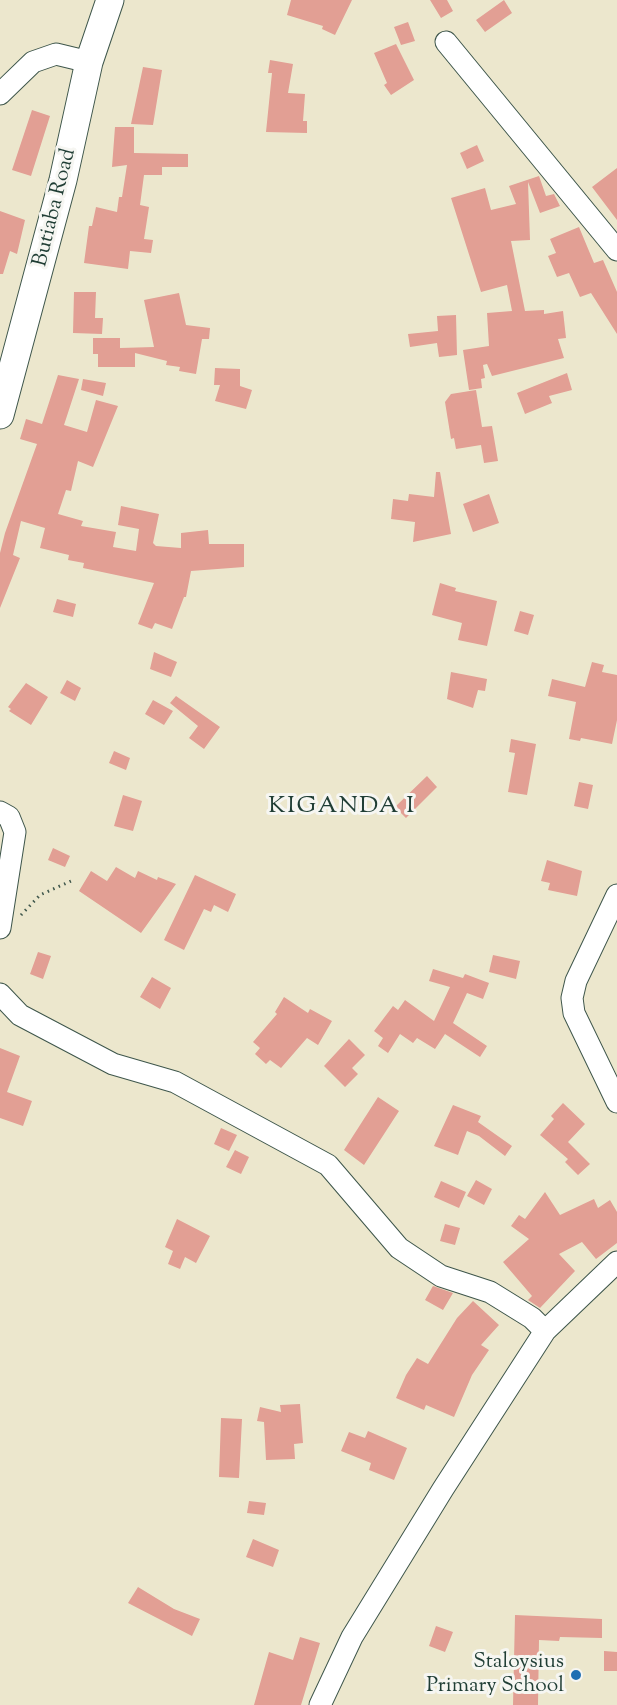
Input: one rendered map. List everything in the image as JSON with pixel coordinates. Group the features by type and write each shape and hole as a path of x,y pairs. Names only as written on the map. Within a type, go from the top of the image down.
{"main road":[{"name":"Butiaba Road","path":"0,415 49,234 80,110 89,62 110,0"}],"street":[{"path":"446,42 617,249"},
{"path":"0,94 33,62 56,54 89,62"},
{"path":"0,812 9,817 15,832 8,924"},
{"path":"617,895 576,981 572,998 573,1012 617,1102"},
{"path":"0,994 20,1015 30,1021 113,1064 176,1082 328,1165 399,1248 441,1276 489,1292 532,1318 545,1330"},
{"path":"321,1705 352,1637 545,1330 617,1262"}],"path":[{"path":"8,924 40,895 71,880"}],"building":[{"path":"291,0 352,0 335,35 322,29 323,26 287,15"},
{"path":"430,0 447,0 453,11 441,18"},
{"path":"504,0 512,13 485,32 476,20"},
{"path":"408,22 415,41 401,45 394,27"},
{"path":"396,44 414,80 391,95 384,85 387,83 374,53"},
{"path":"270,60 293,64 288,93 305,94 303,121 307,121 307,133 266,132 272,73 268,73"},
{"path":"143,67 162,70 153,125 131,124"},
{"path":"32,110 50,116 31,176 12,170"},
{"path":"115,127 134,127 134,153 188,154 188,167 162,167 162,175 144,175 140,205 149,207 144,239 153,240 151,253 130,251 128,269 84,263 89,226 92,226 96,207 117,212 119,197 122,197 127,165 112,167"},
{"path":"477,145 484,161 467,169 460,153"},
{"path":"617,168 617,220 592,187"},
{"path":"539,176 546,196 554,194 560,206 540,213 528,182 530,240 511,241 525,311 544,310 544,314 563,311 566,338 558,339 564,358 492,376 487,364 483,365 485,378 481,379 482,388 469,390 463,350 489,346 487,313 512,311 507,285 481,292 451,198 485,188 491,210 516,204 509,186"},
{"path":"0,211 25,220 17,254 10,251 3,274 0,274"},
{"path":"579,227 594,263 603,260 617,292 617,334 591,293 580,297 569,273 557,277 548,256 556,253 550,239"},
{"path":"74,292 96,292 95,318 103,318 102,334 73,333"},
{"path":"179,293 186,325 210,328 209,339 202,339 196,374 179,371 180,367 166,365 167,361 135,353 135,367 98,367 98,354 93,354 93,338 120,338 120,348 154,347 144,300"},
{"path":"456,315 457,355 439,357 437,343 410,347 408,334 438,331 437,316"},
{"path":"215,368 240,369 240,386 252,390 246,409 215,401 220,385 214,385"},
{"path":"567,373 572,390 549,396 552,403 525,414 517,393"},
{"path":"58,375 79,379 64,425 87,432 96,400 118,406 93,467 78,461 71,491 66,490 58,514 83,521 81,526 116,532 113,547 136,551 139,529 118,525 121,506 159,514 153,543 156,546 181,548 181,533 208,530 209,544 244,544 244,567 191,571 186,597 184,597 172,629 155,623 152,629 138,624 154,583 83,568 84,563 68,560 69,555 40,548 45,528 21,521 13,555 20,558 0,608 0,553 37,444 20,439 26,419 42,424"},
{"path":"83,379 106,383 103,396 81,390"},
{"path":"476,390 482,427 492,426 498,461 484,463 481,445 456,449 454,438 451,439 445,402 451,394"},
{"path":"436,472 440,472 451,534 413,542 415,522 391,519 393,499 408,501 409,494 434,497"},
{"path":"489,494 499,523 473,532 463,504"},
{"path":"440,583 456,588 455,591 497,601 487,646 458,640 462,623 432,615"},
{"path":"57,599 76,604 73,617 53,612"},
{"path":"520,611 534,615 528,635 514,631"},
{"path":"154,652 177,662 171,677 150,669"},
{"path":"592,662 604,665 602,672 617,675 617,720 612,744 581,738 580,741 569,739 576,702 548,696 552,679 585,687"},
{"path":"451,672 487,679 485,691 478,690 473,708 447,699"},
{"path":"67,680 81,688 75,701 60,693"},
{"path":"26,683 48,697 31,725 9,711 11,709 8,707"},
{"path":"176,696 220,727 204,749 189,738 198,726 170,703"},
{"path":"153,700 173,711 164,725 145,714"},
{"path":"511,739 536,744 527,795 508,792 515,753 509,752"},
{"path":"114,751 130,758 126,770 109,763"},
{"path":"427,776 437,787 406,818 395,807"},
{"path":"579,782 593,785 588,809 574,806"},
{"path":"123,795 142,801 133,831 114,826"},
{"path":"53,848 70,856 65,867 48,860"},
{"path":"547,860 582,871 577,896 548,890 550,883 541,881"},
{"path":"116,867 135,878 138,871 157,880 158,877 176,884 141,933 79,891 91,871 107,881"},
{"path":"195,875 236,894 228,912 214,905 211,912 204,909 184,950 164,940"},
{"path":"38,952 51,956 43,979 30,974"},
{"path":"493,955 520,961 516,979 489,972"},
{"path":"433,969 463,978 465,974 489,983 483,999 467,993 453,1023 487,1046 480,1057 445,1034 435,1049 417,1038 413,1043 400,1034 388,1053 378,1046 383,1038 374,1031 393,1006 398,1010 405,1000 434,1021 450,987 429,981"},
{"path":"152,977 171,988 160,1009 140,997"},
{"path":"284,997 308,1013 310,1009 332,1021 318,1045 307,1038 281,1068 270,1060 266,1064 255,1054 260,1048 253,1042 277,1014 275,1012"},
{"path":"349,1039 365,1055 352,1068 358,1074 345,1087 324,1066"},
{"path":"0,1048 20,1056 7,1092 32,1101 23,1126 0,1118"},
{"path":"378,1097 399,1111 364,1165 344,1150"},
{"path":"563,1103 585,1124 568,1142 590,1164 578,1175 565,1162 568,1159 540,1135 554,1119 551,1116"},
{"path":"453,1105 481,1116 478,1122 512,1146 505,1156 479,1136 467,1131 458,1155 434,1146"},
{"path":"221,1128 237,1135 229,1151 214,1144"},
{"path":"235,1150 249,1157 241,1174 226,1167"},
{"path":"476,1180 492,1189 484,1205 467,1196"},
{"path":"441,1181 466,1192 459,1208 434,1197"},
{"path":"545,1192 560,1215 594,1199 598,1208 610,1200 617,1212 617,1243 596,1259 582,1242 559,1254 575,1271 540,1308 528,1300 532,1296 503,1262 529,1239 511,1226 519,1215 525,1219"},
{"path":"177,1219 210,1236 196,1263 185,1257 180,1269 168,1264 173,1251 165,1247"},
{"path":"445,1224 460,1228 455,1245 440,1241"},
{"path":"433,1286 453,1293 443,1310 425,1300"},
{"path":"473,1301 499,1325 481,1345 489,1350 472,1375 454,1417 426,1405 424,1410 396,1398 406,1375 417,1358 428,1364 457,1318"},
{"path":"300,1404 303,1443 294,1444 295,1459 266,1460 264,1422 257,1421 260,1407 281,1412 280,1405"},
{"path":"221,1418 242,1419 239,1478 219,1477"},
{"path":"368,1431 407,1448 394,1480 369,1470 371,1463 341,1451 349,1432 365,1438"},
{"path":"249,1501 266,1503 264,1515 247,1513"},
{"path":"253,1539 279,1550 273,1567 246,1557"},
{"path":"138,1587 174,1609 200,1619 192,1636 128,1603"},
{"path":"515,1615 602,1619 602,1638 560,1637 559,1641 539,1640 538,1705 513,1705"},
{"path":"436,1626 453,1632 445,1652 429,1646"},
{"path":"300,1637 320,1643 301,1705 254,1705 269,1652 293,1660"},
{"path":"604,1651 617,1652 617,1671 604,1671"}],"place":[{"name":"Staloysius Primary School","path":"576,1675"}],"district":[{"name":"KIGANDA I","path":"342,808"}]}
